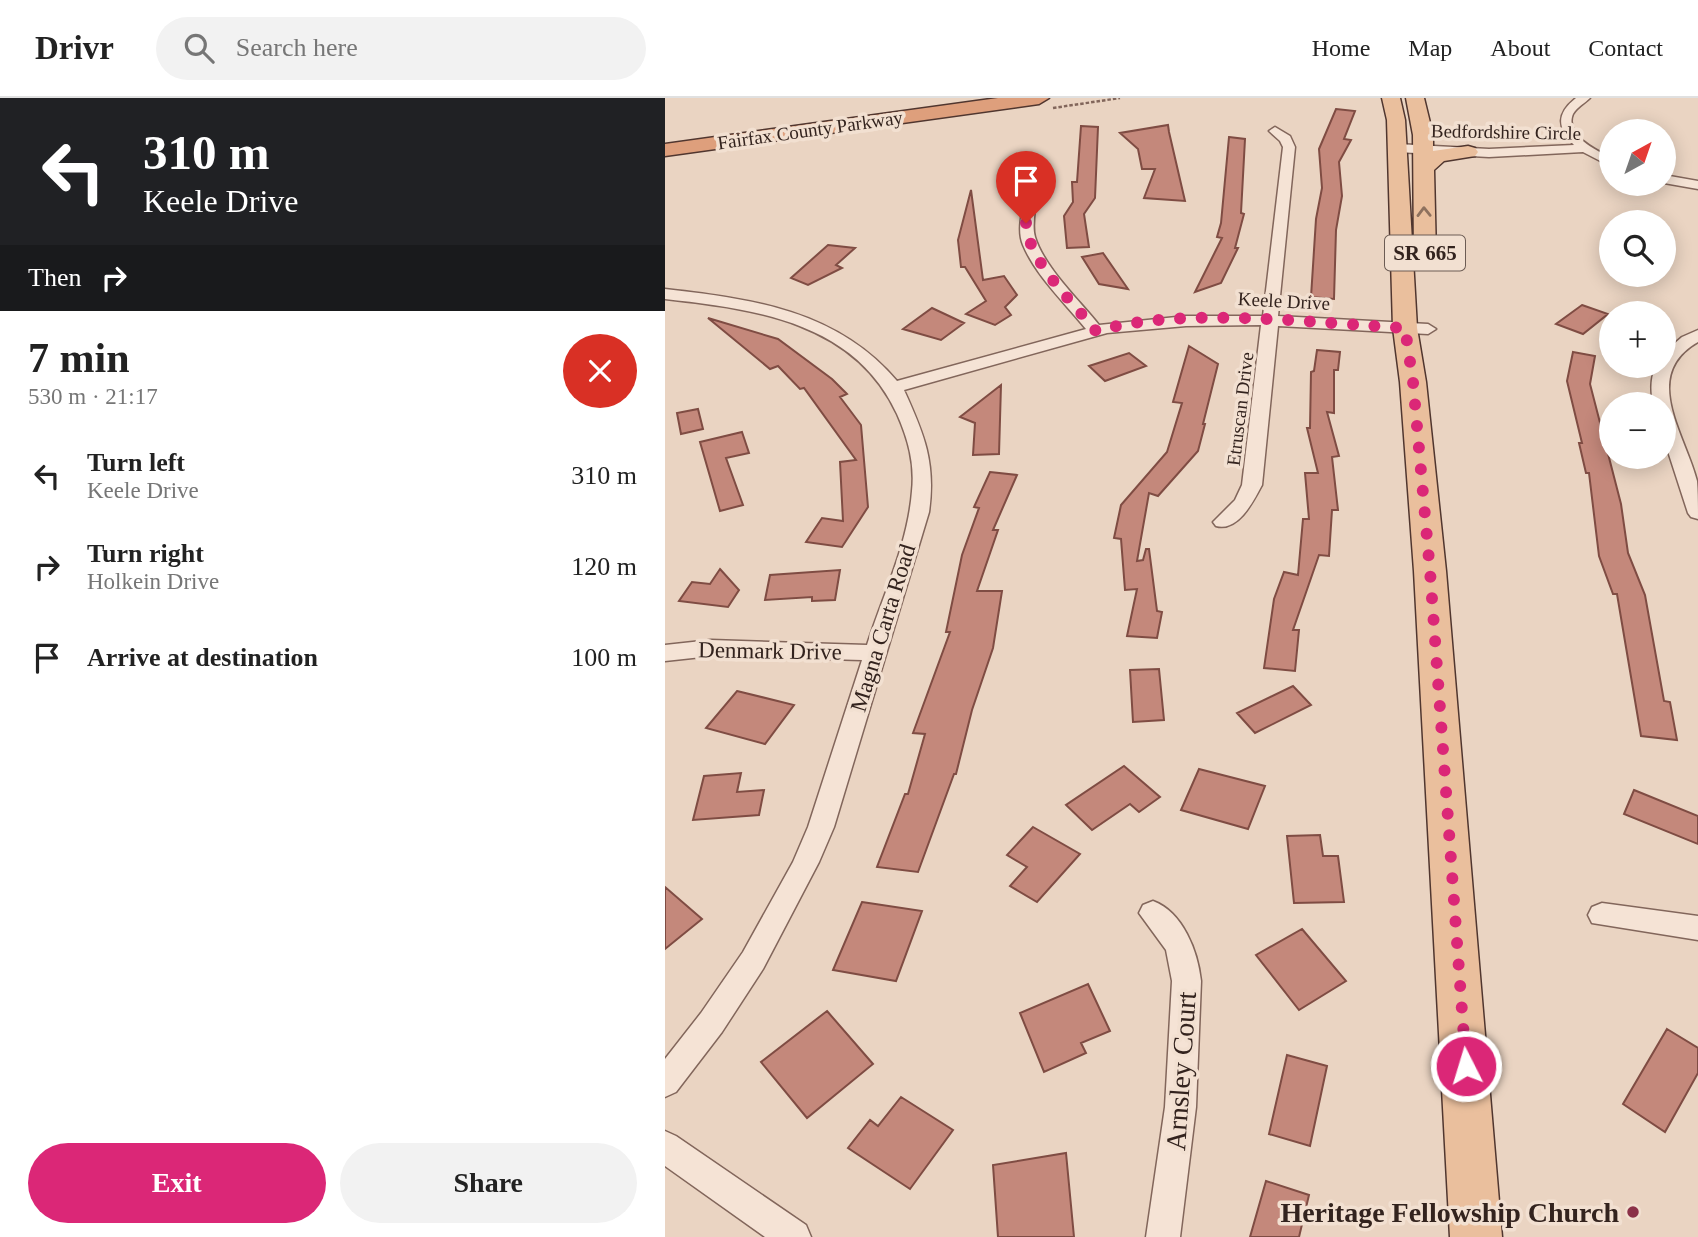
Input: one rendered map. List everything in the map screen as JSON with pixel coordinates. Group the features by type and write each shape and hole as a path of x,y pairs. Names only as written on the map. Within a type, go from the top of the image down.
{"highway":[{"name":"Fairfax County Parkway","path":"665,135 936,98"},
{"name":"Fairfax County Parkway","path":"665,150 1039,98"}],"main road":[{"name":"SR 665","path":"1391,98 1396,120 1397,148 1420,321 1433,383 1434,508 1430,571 1476,1237"},
{"name":"SR 665","path":"1415,98 1420,114 1423,159 1426,281"},
{"path":"1423,159 1468,152"}],"street":[{"path":"1583,148 1567,130 1565,117 1569,110 1584,98"},
{"name":"Etruscan Drive","path":"1223,522 1243,503 1252,485 1289,147 1286,139 1275,131"},
{"name":"Bedfordshire Circle","path":"1397,148 1423,159"},
{"name":"Bedfordshire Circle","path":"1468,152 1517,153 1583,148 1599,156"},
{"path":"1017,169 1028,177 1031,183 1026,223 1030,245 1036,257 1096,331"},
{"path":"1677,181 1698,185"},
{"name":"Magna Carta Road","path":"665,294 733,301 807,322 854,348 895,387 921,453 923,477 914,528 821,827 780,918 723,1007 665,1082"},
{"name":"Keele Drive","path":"895,387 1096,331 1184,319 1420,321"},
{"path":"1659,392 1661,371 1669,356 1698,335"},
{"path":"1676,447 1698,512"},
{"name":"Denmark Drive","path":"665,653 711,648 876,653"},
{"name":"Arnsley Court","path":"1153,913 1181,951 1187,975 1183,1083 1173,1182 1163,1237"},
{"path":"1602,915 1698,928"},
{"path":"665,1147 794,1237"}],"building":[{"path":"1336,109 1355,111 1344,139 1351,140 1339,162 1342,196 1336,230 1334,299 1311,297 1316,219 1322,188 1319,149"},
{"path":"1168,125 1185,201 1144,198 1155,169 1142,169 1138,149 1120,133"},
{"path":"1081,126 1098,127 1095,198 1084,214 1089,247 1067,248 1064,216 1073,202 1072,182 1077,182"},
{"path":"1229,137 1245,139 1241,213 1244,214 1235,248 1238,248 1221,283 1195,292 1222,238 1217,237 1221,223"},
{"path":"971,190 983,280 1004,276 1017,295 1005,307 1011,315 995,325 966,314 986,301 965,267 961,267 958,240"},
{"path":"828,245 855,248 836,265 842,268 808,285 791,278"},
{"path":"1103,253 1128,289 1099,284 1082,257"},
{"path":"1582,305 1599,311 1599,321 1583,334 1556,324"},
{"path":"932,308 964,323 941,340 903,329"},
{"path":"708,318 778,339 832,379 847,394 840,397 861,425 868,507 842,547 806,542 822,518 843,521 840,462 856,460 804,388 800,389 778,366 770,369"},
{"path":"1189,346 1218,364 1198,451 1158,496 1149,493 1137,561 1143,560 1146,549 1149,549 1157,611 1162,612 1157,638 1127,636 1137,589 1125,590 1121,539 1114,538 1121,505 1167,452 1182,403 1173,402"},
{"path":"1317,350 1340,352 1338,370 1334,370 1334,413 1327,412 1339,456 1332,457 1338,510 1332,510 1329,556 1319,555 1293,630 1299,630 1295,671 1264,668 1274,599 1284,572 1298,575 1303,519 1309,519 1305,473 1318,473 1307,428 1310,428 1311,372 1314,371"},
{"path":"1573,352 1595,356 1590,384 1599,419 1599,469 1612,469 1621,504 1628,553 1645,595 1664,701 1670,702 1677,740 1641,736 1617,594 1613,594 1599,556 1589,473 1586,473 1579,443 1582,443 1567,381"},
{"path":"1129,353 1146,366 1105,381 1089,366"},
{"path":"1001,385 999,454 973,455 975,423 960,417"},
{"path":"698,409 703,429 681,434 677,413"},
{"path":"742,432 749,453 726,458 743,505 720,511 700,442"},
{"path":"990,472 1017,475 993,530 998,530 977,591 1002,591 993,648 972,710 956,774 918,872 877,867 905,794 908,794 925,734 913,733 950,632 946,632 962,555 979,508 974,507"},
{"path":"720,569 739,590 728,607 679,601 692,582 710,584"},
{"path":"840,570 835,600 812,601 812,597 765,600 770,575"},
{"path":"1159,669 1164,720 1133,722 1130,670"},
{"path":"1293,686 1311,705 1255,733 1237,713"},
{"path":"737,691 794,705 765,744 706,728"},
{"path":"1124,766 1160,797 1139,812 1130,804 1092,830 1066,805"},
{"path":"1199,769 1265,786 1248,829 1181,810"},
{"path":"741,773 737,792 764,790 759,815 693,820 704,776"},
{"path":"1634,790 1698,816 1698,844 1624,814"},
{"path":"1033,827 1080,854 1037,902 1010,886 1027,867 1007,855"},
{"path":"1320,835 1323,856 1338,856 1344,902 1294,903 1287,836"},
{"path":"665,887 702,919 665,949"},
{"path":"862,902 922,911 896,981 833,970"},
{"path":"1302,929 1346,981 1299,1010 1256,955"},
{"path":"1088,984 1110,1031 1081,1043 1086,1053 1044,1072 1020,1013"},
{"path":"827,1011 873,1064 807,1118 761,1062"},
{"path":"1667,1029 1698,1048 1698,1073 1665,1132 1623,1104"},
{"path":"1287,1055 1327,1066 1310,1146 1269,1134"},
{"path":"901,1097 953,1130 910,1189 848,1148 870,1120 878,1126"},
{"path":"1066,1153 1074,1237 998,1237 993,1165"},
{"path":"1266,1181 1309,1195 1299,1237 1250,1237"}],"place":[{"name":"Heritage Fellowship Church","path":"1633,1212"}],"route":[{"path":"1026,223 1030,245 1036,257 1096,331 1142,323 1205,318 1405,328 1413,382 1430,571 1466,1066"}]}
